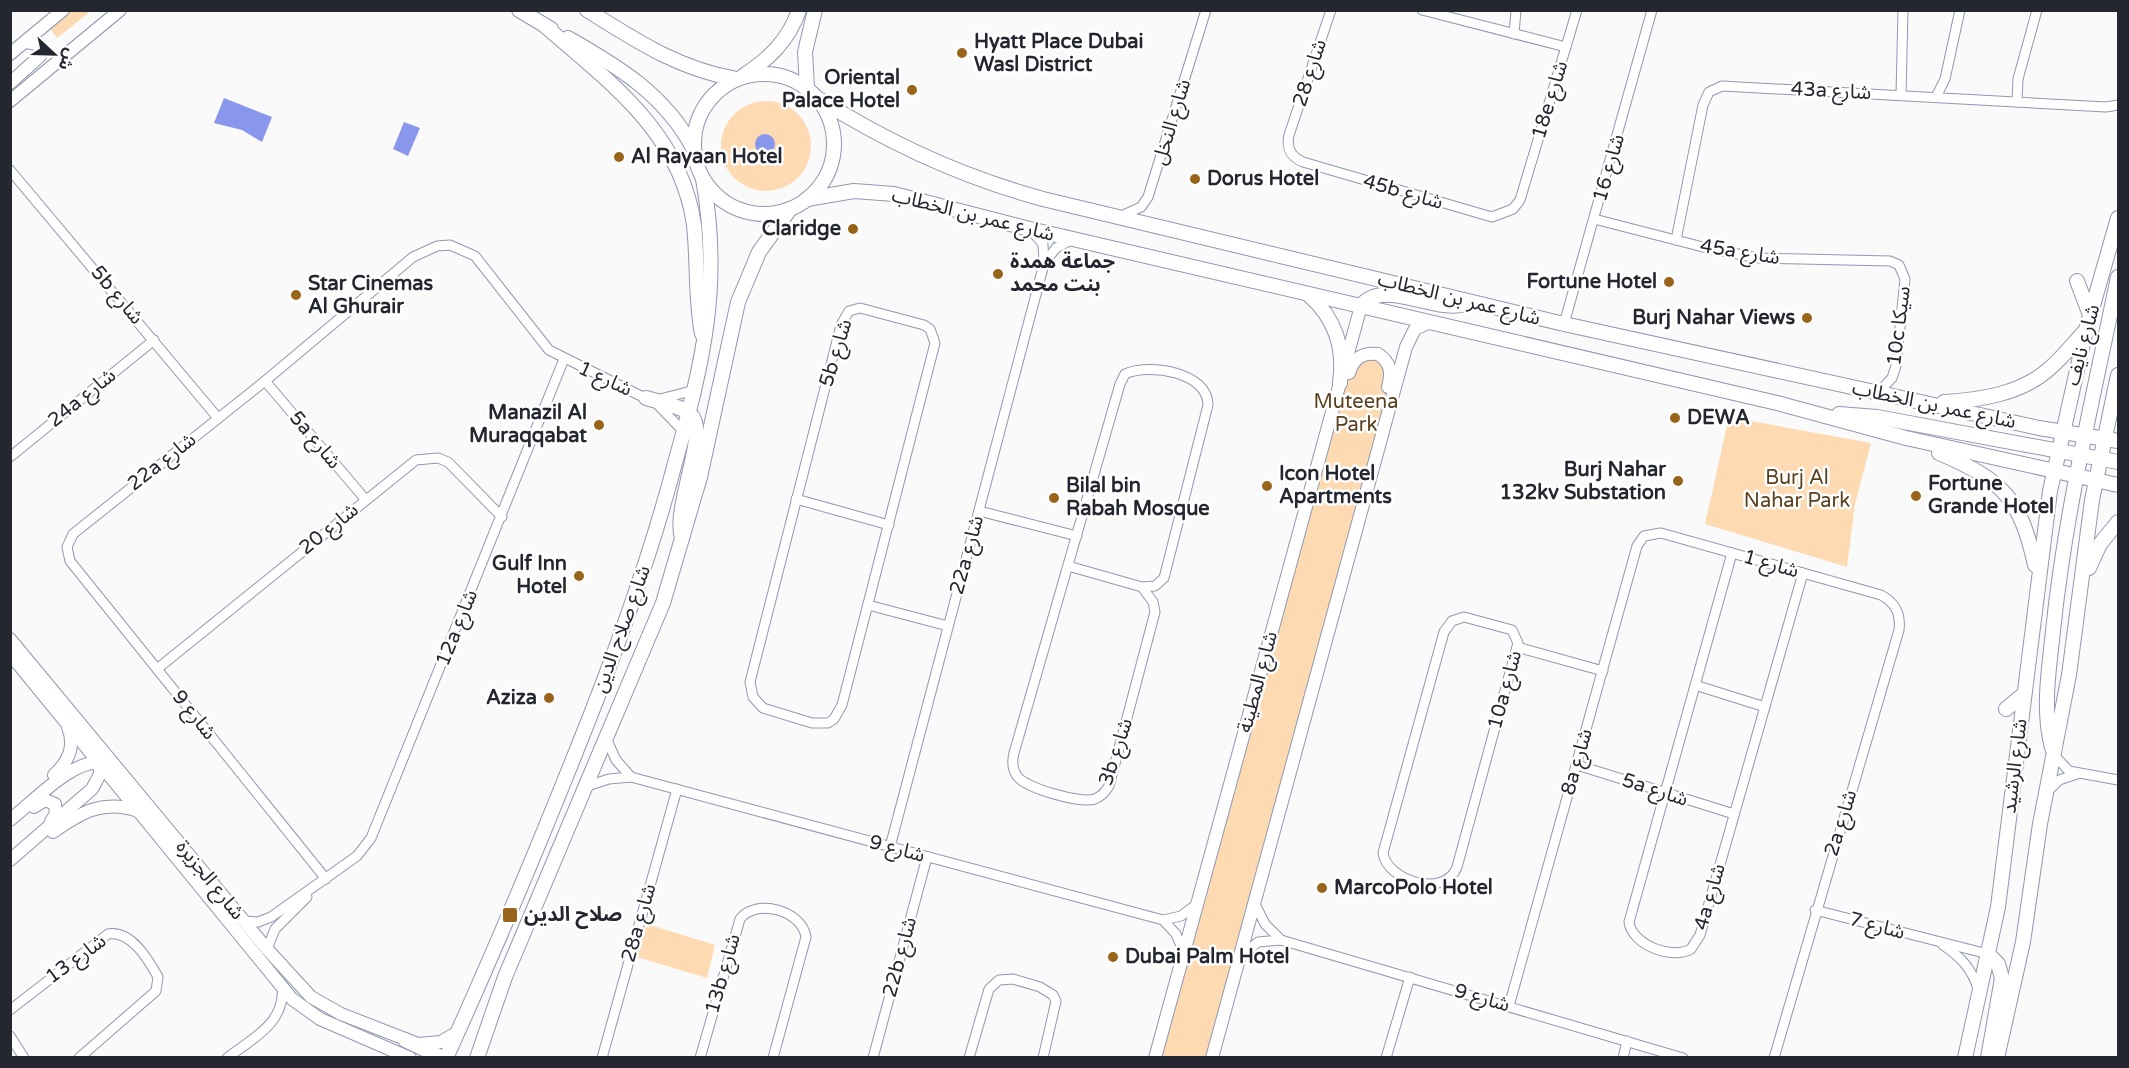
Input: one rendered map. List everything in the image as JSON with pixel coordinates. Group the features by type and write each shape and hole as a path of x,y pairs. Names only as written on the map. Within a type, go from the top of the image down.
{"main road":[{"path":"519,10 603,58 640,83 672,115 694,149 703,180 726,203 740,210 773,213 790,209 807,199 822,183 831,162 834,140 830,119 819,99 807,87 781,75 739,77 704,72 661,56 587,10"},
{"path":"694,149 699,115 714,94 773,53 786,38 799,10"},
{"path":"807,87 805,52 815,10"},
{"path":"544,25 635,104 670,152 681,175 694,224 697,298 705,345"},
{"name":"شارع عمر بن الخطاب","path":"819,99 890,141 949,169 1011,191 1564,324 2061,433 2118,441"},
{"name":"شارع صلاح الدين","path":"444,1058 502,936 613,658 655,536 705,345 712,255 703,180"},
{"name":"شارع عمر بن الخطاب","path":"807,199 854,191 894,194 1074,239 1821,415 1905,438 2118,485"},
{"name":"شارع صلاح الدين","path":"477,1058 505,977 652,630 683,540 711,434 738,302 759,252 790,209"},
{"name":"شارع نايف","path":"2054,472 2086,330 2118,218"},
{"path":"2054,755 2048,728 2047,687 2063,555 2118,277"},
{"path":"2076,281 2090,315"},
{"path":"1307,293 1325,311 1338,337 1341,352 1340,383"},
{"path":"1361,306 1366,300 1379,294 1451,307 1471,302"},
{"path":"1922,402 1986,398 2027,384 2050,369 2086,330"},
{"path":"2096,480 2118,375"},
{"path":"646,398 689,413 698,432 679,519 683,540"},
{"path":"1821,415 1877,417 2118,462"},
{"path":"1905,438 1979,471 1996,482 2009,496 2026,530 2037,585"},
{"name":"شارع الرشيد","path":"1965,1058 1998,907 2037,585 2054,472"},
{"name":"شارع الرشيد","path":"1997,1058 2023,942 2082,587 2096,480"},
{"path":"2082,587 2100,544 2118,522"},
{"path":"2006,709 2024,694"},
{"path":"1988,954 1998,964 2002,978 1988,1058"},
{"path":"405,1040 444,1058"}],"street":[{"path":"10,54 63,10"},
{"path":"10,101 120,10"},
{"name":"شارع النخل","path":"1118,217 1141,207 1148,197 1206,10"},
{"name":"شارع 28","path":"1289,135 1330,10"},
{"path":"1422,10 1566,47"},
{"path":"1514,34 1516,10"},
{"name":"18e شارع","path":"1523,189 1576,10"},
{"name":"شارع 16","path":"1564,324 1652,10"},
{"path":"1900,95 1903,10"},
{"path":"1936,98 1944,86 1960,10"},
{"path":"2017,102 2020,69 2037,10"},
{"path":"10,83 40,56 38,44 26,42"},
{"name":"43a شارع","path":"1676,240 1702,105 1705,98 1715,88 1729,85 2106,107 2118,105"},
{"name":"43a شارع","path":"2106,107 2118,112"},
{"name":"45b شارع","path":"1289,135 1288,142 1292,155 1303,162 1482,215 1503,215 1513,209 1523,189"},
{"name":"5b شارع","path":"12,170 218,417"},
{"name":"45a شارع","path":"1594,219 1757,258 1890,261"},
{"name":"22a شارع","path":"890,847 1044,264 1043,244 1030,228"},
{"path":"1044,264 1056,248 1074,239"},
{"name":"شارع 1","path":"264,381 413,258 437,246 457,247 475,256 549,350 646,398 667,412 684,432"},
{"name":"10c سيكا","path":"1878,393 1892,378 1896,366 1905,279 1903,268 1890,261"},
{"name":"شارع المطينة","path":"1155,1058 1361,306"},
{"name":"5b شارع","path":"860,308 917,322 930,329 935,343 889,525 842,705 834,719 820,724 770,712 757,703 750,690 751,675 845,315 860,308"},
{"path":"1212,1058 1410,335 1422,325 1430,322"},
{"name":"24a شارع","path":"10,457 154,340"},
{"path":"1325,437 1354,361 1368,353 1378,354 1386,359 1391,368 1390,378 1364,476 1364,502"},
{"name":"12a شارع","path":"244,921 265,920 326,879 357,856 376,828 564,359"},
{"name":"3b شارع","path":"1142,368 1151,368 1184,377 1202,385 1208,393 1208,405 1166,572 1160,583 1142,587 1153,602 1155,612 1109,786 1104,794 1088,800 1030,786 1017,776 1014,769 1014,753 1077,536 1115,398 1125,374 1142,368"},
{"name":"22a شارع","path":"67,547 78,528 264,381"},
{"name":"5a شارع","path":"264,381 365,499"},
{"name":"شارع 1","path":"646,398 671,398 695,390"},
{"name":"شارع 20","path":"157,669 406,465 427,457 438,458 457,468 502,517"},
{"path":"796,499 889,525"},
{"path":"979,511 1077,536"},
{"name":"شارع 1","path":"1661,533 1881,596"},
{"name":"8a شارع","path":"1509,1006 1637,546 1644,536 1661,533"},
{"name":"شارع 9","path":"67,547 75,567 326,879"},
{"name":"4a شارع","path":"1732,554 1629,922 1630,929 1638,940 1674,953 1686,952 1698,941 1803,573"},
{"path":"1068,566 1142,587"},
{"name":"2a شارع","path":"1774,1058 1815,910 1899,630 1899,613 1895,605 1881,596"},
{"path":"868,605 948,626"},
{"name":"10a شارع","path":"1470,618 1512,630 1518,638 1517,647 1454,874 1444,883 1437,885 1393,873 1383,853 1444,632 1452,621 1470,618"},
{"name":"شارع الجزيرة","path":"10,639 302,989 321,1004 405,1040 432,1044 456,1033"},
{"path":"1517,647 1602,671"},
{"name":"شارع الجزيرة","path":"10,654 292,999 320,1019 410,1058"},
{"path":"1695,686 1765,707"},
{"path":"12,819 24,802 65,764 72,742 65,721"},
{"path":"607,740 616,760 631,777"},
{"path":"10,860 92,789 98,779 100,763 98,744"},
{"path":"2054,755 2063,767 2077,774 2118,780"},
{"path":"12,819 72,770 87,764 100,763 112,770 161,829 179,842"},
{"name":"5a شارع","path":"1577,765 1734,814"},
{"path":"2046,794 2059,780 2077,774"},
{"name":"شارع 9","path":"587,786 609,779 631,777 1162,920"},
{"name":"28a شارع","path":"602,1058 677,789"},
{"path":"10,854 53,819 57,809 50,801 45,800 12,819"},
{"path":"28,844 42,840 87,810 113,805 138,811"},
{"name":"22b شارع","path":"873,1058 927,857"},
{"name":"12a شارع","path":"267,949 275,929 326,879"},
{"path":"1162,920 1181,916 1196,904"},
{"path":"1254,904 1265,924 1281,940"},
{"name":"13b شارع","path":"699,1058 740,919 750,909 757,908 796,918 805,929 806,937 773,1058"},
{"name":"شارع 7","path":"1815,910 1988,954"},
{"path":"1162,920 1176,934 1183,951"},
{"name":"شارع 13","path":"10,1010 108,934 116,933 130,939 158,977 156,991 79,1058"},
{"name":"شارع 9","path":"1240,957 1258,942 1281,940 1683,1058"},
{"name":"شارع 7","path":"1939,942 1962,958 1970,969 1979,993"},
{"path":"1386,1058 1410,977"},
{"path":"969,1058 989,989 993,984 1006,978 1047,990 1056,1001 1043,1058"},
{"path":"227,1058 275,1019 282,1003 282,986"},
{"path":"10,1036 24,1058"},
{"path":"1623,1058 1627,1041"}],"green space":[{"path":"69,11 91,11 57,38 49,27"},
{"path":"766,101 783,105 798,114 807,129 811,146 807,163 798,178 783,187 766,191 749,187 734,178 725,163 721,146 725,129 734,114 749,105"},
{"name":"Muteena Park","path":"1348,350 1395,363 1208,1057 1157,1058"},
{"name":"Burj Al Nahar Park","path":"1729,417 1871,443 1855,504 1847,567 1705,524"},
{"path":"647,924 715,945 707,978 637,957"}],"water":[{"path":"224,98 272,117 262,142 242,130 214,123"},
{"path":"404,122 420,128 408,156 393,149"},
{"path":"765,134 772,137 775,144 772,151 765,154 758,151 755,144 758,137"}],"place":[{"name":"Hyatt Place Dubai Wasl District","path":"962,53"},
{"name":"Oriental Palace Hotel","path":"912,90"},
{"name":"Al Rayaan Hotel","path":"619,157"},
{"name":"Dorus Hotel","path":"1195,179"},
{"name":"Claridge","path":"853,229"},
{"name":"جماعة همدة بنت محمد","path":"998,274"},
{"name":"Fortune Hotel","path":"1669,282"},
{"name":"Star Cinemas Al Ghurair","path":"296,295"},
{"name":"Burj Nahar Views","path":"1807,318"},
{"name":"DEWA","path":"1675,418"},
{"name":"Manazil Al Muraqqabat","path":"599,425"},
{"name":"Burj Nahar 132kv Substation","path":"1678,481"},
{"name":"Icon Hotel Apartments","path":"1267,486"},
{"name":"Fortune Grande Hotel","path":"1916,496"},
{"name":"Bilal bin Rabah Mosque","path":"1054,498"},
{"name":"Gulf Inn Hotel","path":"579,576"},
{"name":"Aziza","path":"549,698"},
{"name":"MarcoPolo Hotel","path":"1322,888"},
{"name":"صلاح الدين","path":"510,915"},
{"name":"Dubai Palm Hotel","path":"1113,957"}]}
